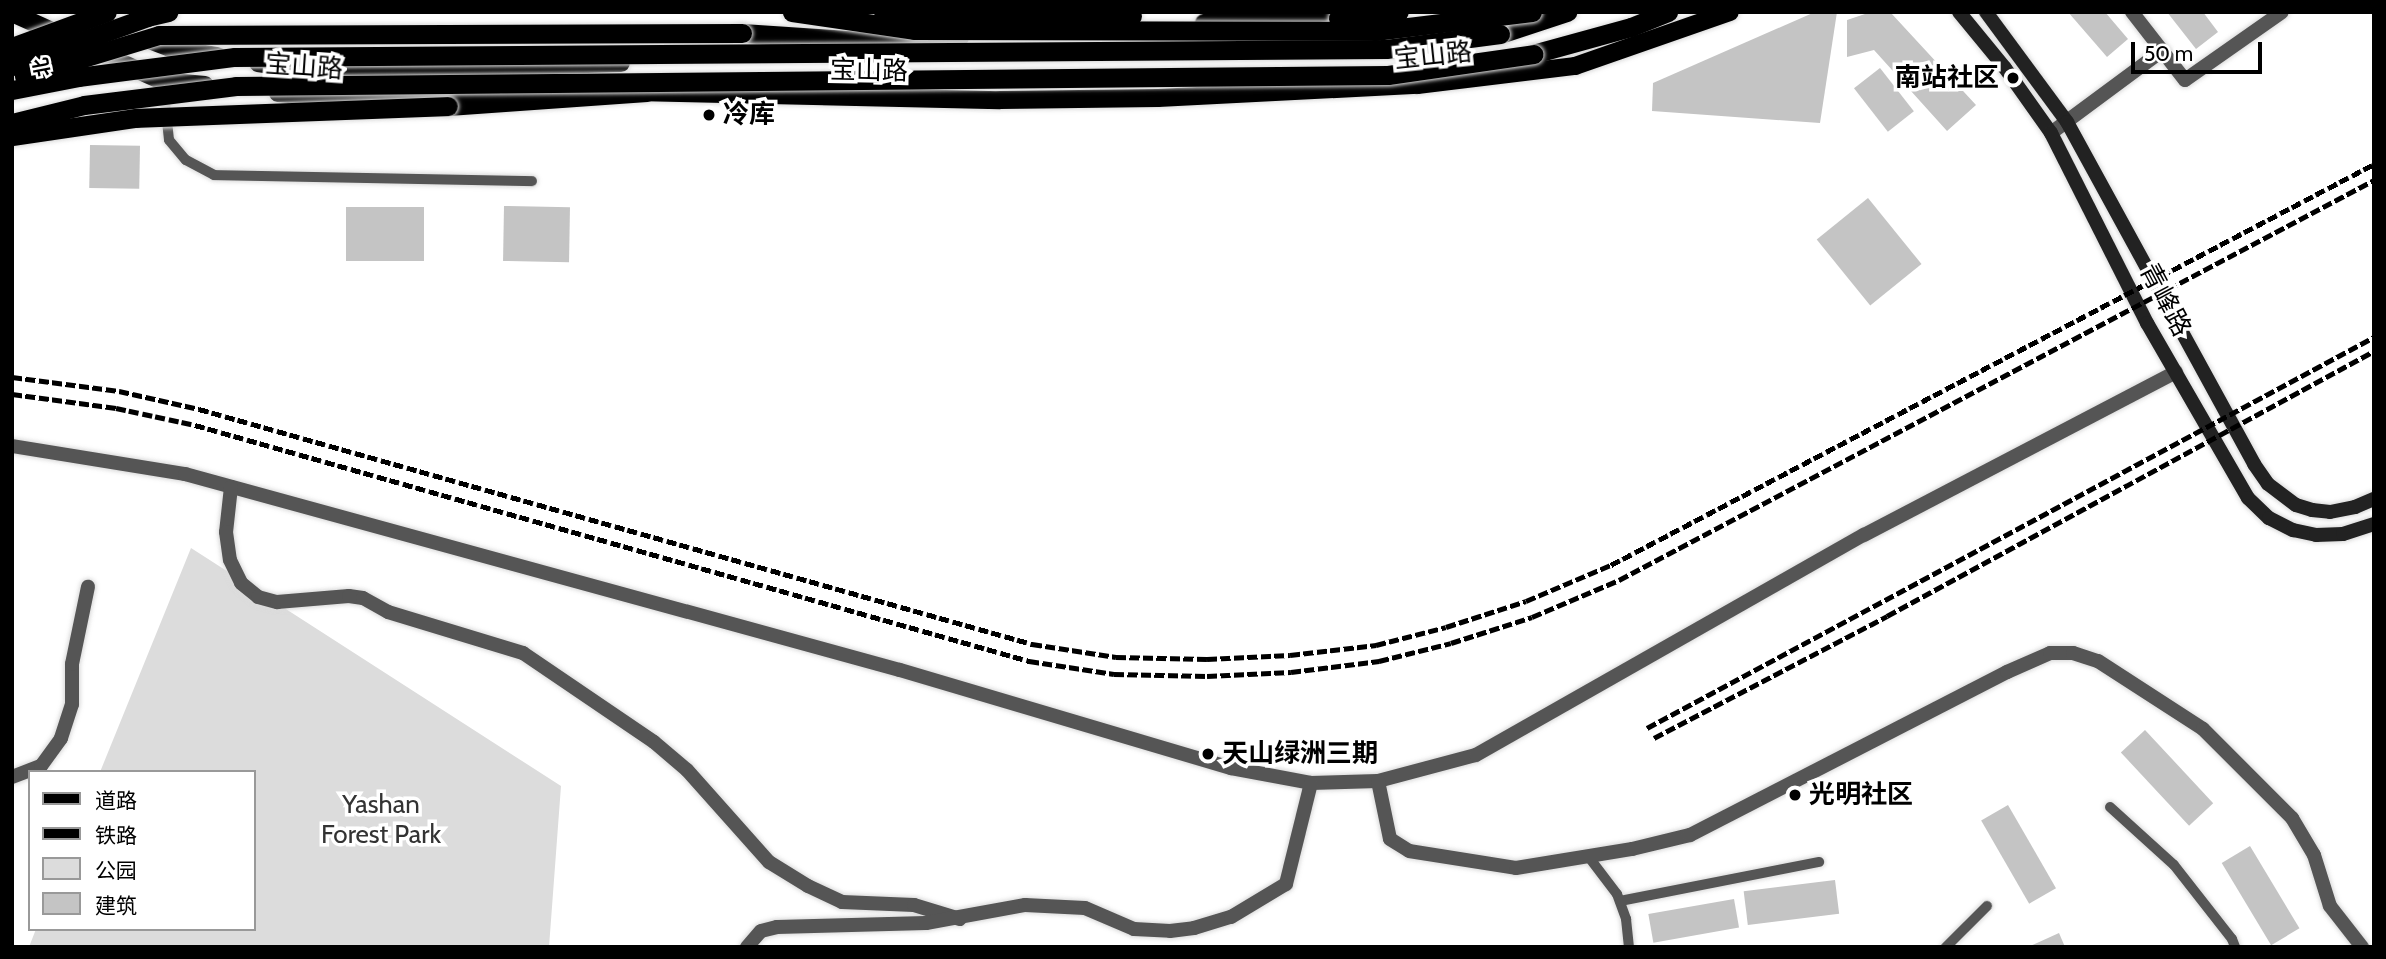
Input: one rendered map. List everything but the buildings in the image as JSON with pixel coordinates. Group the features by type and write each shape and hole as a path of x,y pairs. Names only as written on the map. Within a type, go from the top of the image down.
{"highway":[{"path":"12,47 107,12"},
{"path":"12,66 147,17 168,12"},
{"path":"792,12 914,30 1361,31 1532,12"},
{"path":"883,12 1358,18 1399,12"},
{"path":"12,90 78,77 234,57 1386,49 1500,34 1567,12"},
{"path":"12,123 84,105 236,86 1388,75 1533,54 1631,27 1668,12"},
{"path":"12,80 159,35 742,33 894,43"},
{"path":"12,136 136,118 448,106 647,92"}],"main road":[{"name":"宝山路","path":"88,12 170,48 317,72 668,62 1330,12"},
{"name":"宝山路","path":"12,13 162,81 323,97 647,92 1000,100 1158,98 1418,85 1575,66 1730,12"},
{"name":"青峰路","path":"1959,12 2005,68 2052,133 2147,323 2248,498 2269,518 2293,530 2316,535 2343,534 2374,524"},
{"name":"青峰路","path":"1986,12 2067,122 2254,464 2269,484 2296,505 2312,510 2343,510 2374,499"}],"street":[{"path":"2132,12 2185,80 2282,12"},
{"path":"2052,133 2162,51"},
{"path":"12,446 185,474 900,670 1231,768 1311,783 1378,781 1476,755 1864,535 2176,372"},
{"path":"231,487 226,533 230,560 241,583 258,597 277,602 349,596 363,598 388,612 523,653 654,742 687,770 769,862 808,886 842,902 914,905 960,919"},
{"path":"30,770 41,766 61,738 72,704 72,664 88,587"},
{"path":"1378,781 1390,839 1409,852 1516,868 1588,856 1690,835 2007,672 2050,653 2073,653 2098,661 2203,729 2292,818 2314,855 2330,906 2362,947"},
{"path":"747,947 761,931 777,928 926,923 960,919 1025,905 1085,908 1134,929 1170,931 1230,917 1286,884 1311,783"}],"lane":[{"path":"170,48 162,81 169,140 186,160 214,175 532,181"},
{"path":"2110,807 2174,865 2232,939 2235,947"},
{"path":"1588,856 1620,901 1626,919 1629,947"},
{"path":"1620,901 1819,862"},
{"path":"1946,947 1953,936 1987,906"}],"green space":[{"name":"Yashan Forest Park","path":"191,548 561,786 549,947 29,947 35,931 256,931 256,770 101,770"}],"railway":[{"path":"12,377 119,391 199,409 1032,644 1116,657 1207,659 1290,655 1376,645 1446,627 1526,601 1611,565 2374,164"},
{"path":"12,394 116,408 195,425 1029,661 1114,674 1207,676 1291,672 1379,661 1451,643 1532,617 1619,580 2374,180"},
{"path":"1647,728 2374,337"},
{"path":"1654,738 1887,616 2374,351"}],"place":[{"name":"南站社区","path":"2013,78"},
{"name":"冷库","path":"709,115"},
{"name":"天山绿洲三期","path":"1208,754"},
{"name":"光明社区","path":"1795,795"}]}
